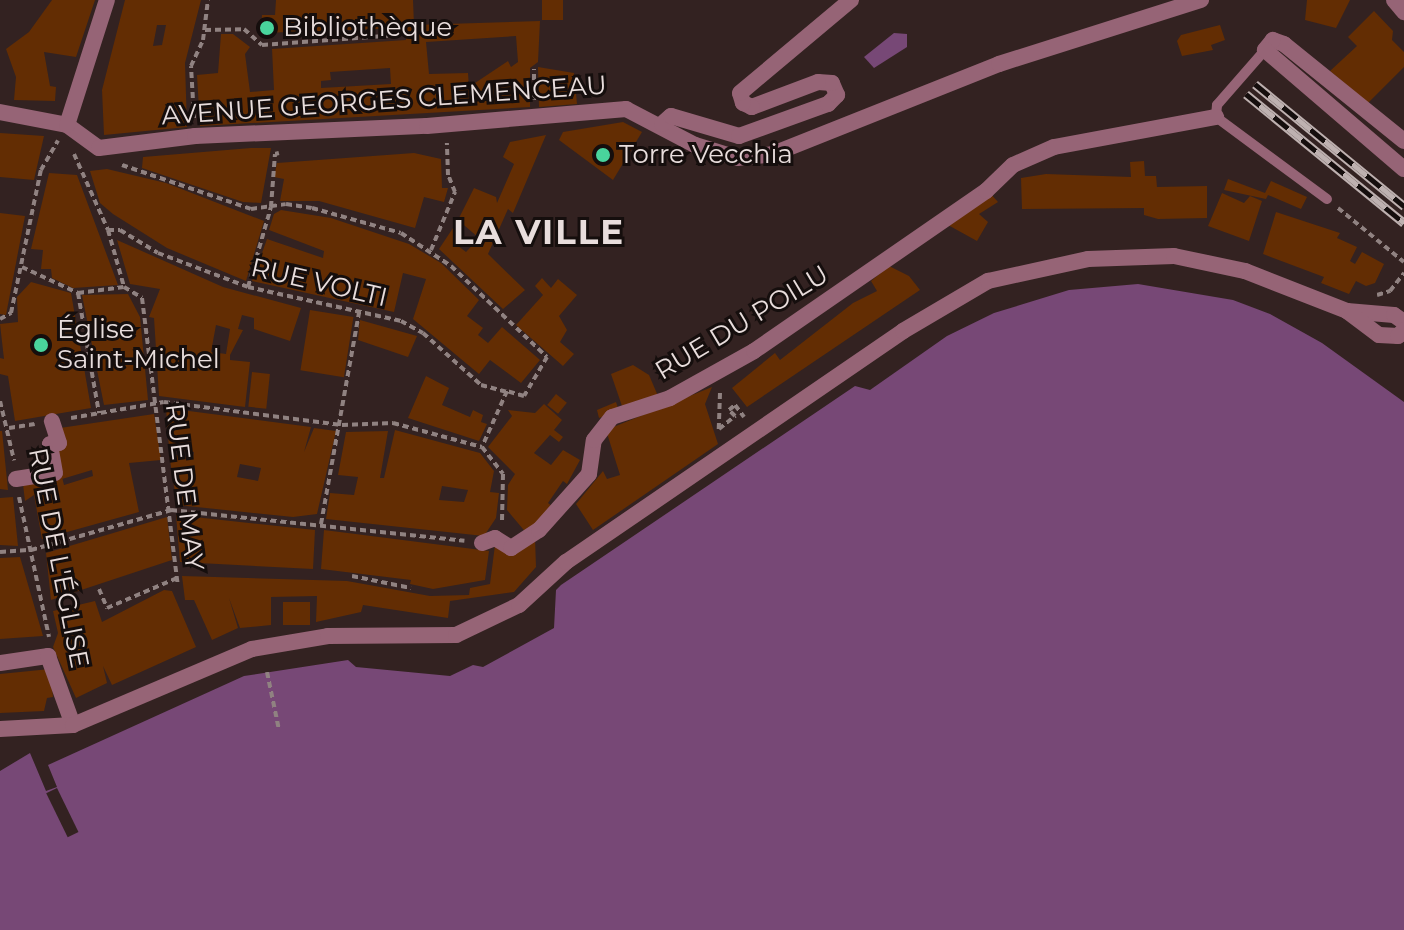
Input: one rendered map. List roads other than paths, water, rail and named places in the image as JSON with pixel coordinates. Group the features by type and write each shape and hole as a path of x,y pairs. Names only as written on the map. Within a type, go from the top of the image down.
{"street":[{"path":"1,112 67,125 107,0"},
{"path":"662,124 671,116 739,136 828,104 837,95 832,83 818,82 752,107 743,103 740,93 851,0"},
{"name":"AVENUE GEORGES CLEMENCEAU","path":"67,125 99,148 195,136 427,126 626,109 662,124 695,145 737,158 773,154 999,64 1201,0"},
{"path":"1394,0 1404,12"},
{"path":"1404,141 1284,44 1273,40 1265,50 1404,169"},
{"name":"RUE DU POILU","path":"482,543 495,538 511,548 539,530 589,474 594,440 612,417 670,398 754,351 986,191 1013,165 1054,147 1216,117"},
{"path":"0,729 73,725 252,649 328,636 456,635 528,597 566,562 947,302 988,281 1088,259 1174,256 1245,271 1347,311 1379,335 1404,331"},
{"path":"1347,311 1394,315 1404,322"},
{"path":"16,479 55,473 50,444 59,443 52,421"},
{"name":"RUE DE L'ÉGLISE","path":"0,663 48,656 73,725"}],"lane":[{"path":"1265,50 1217,105 1216,117 1327,199"}],"railway":[{"path":"1255,84 1404,206"},
{"path":"1246,94 1404,223"}],"place":[{"name":"Bibliothèque","path":"267,28"},
{"name":"Torre Vecchia","path":"603,155"},
{"name":"Église Saint-Michel","path":"41,345"}],"district":[{"name":"LA VILLE","path":"539,233"}]}
